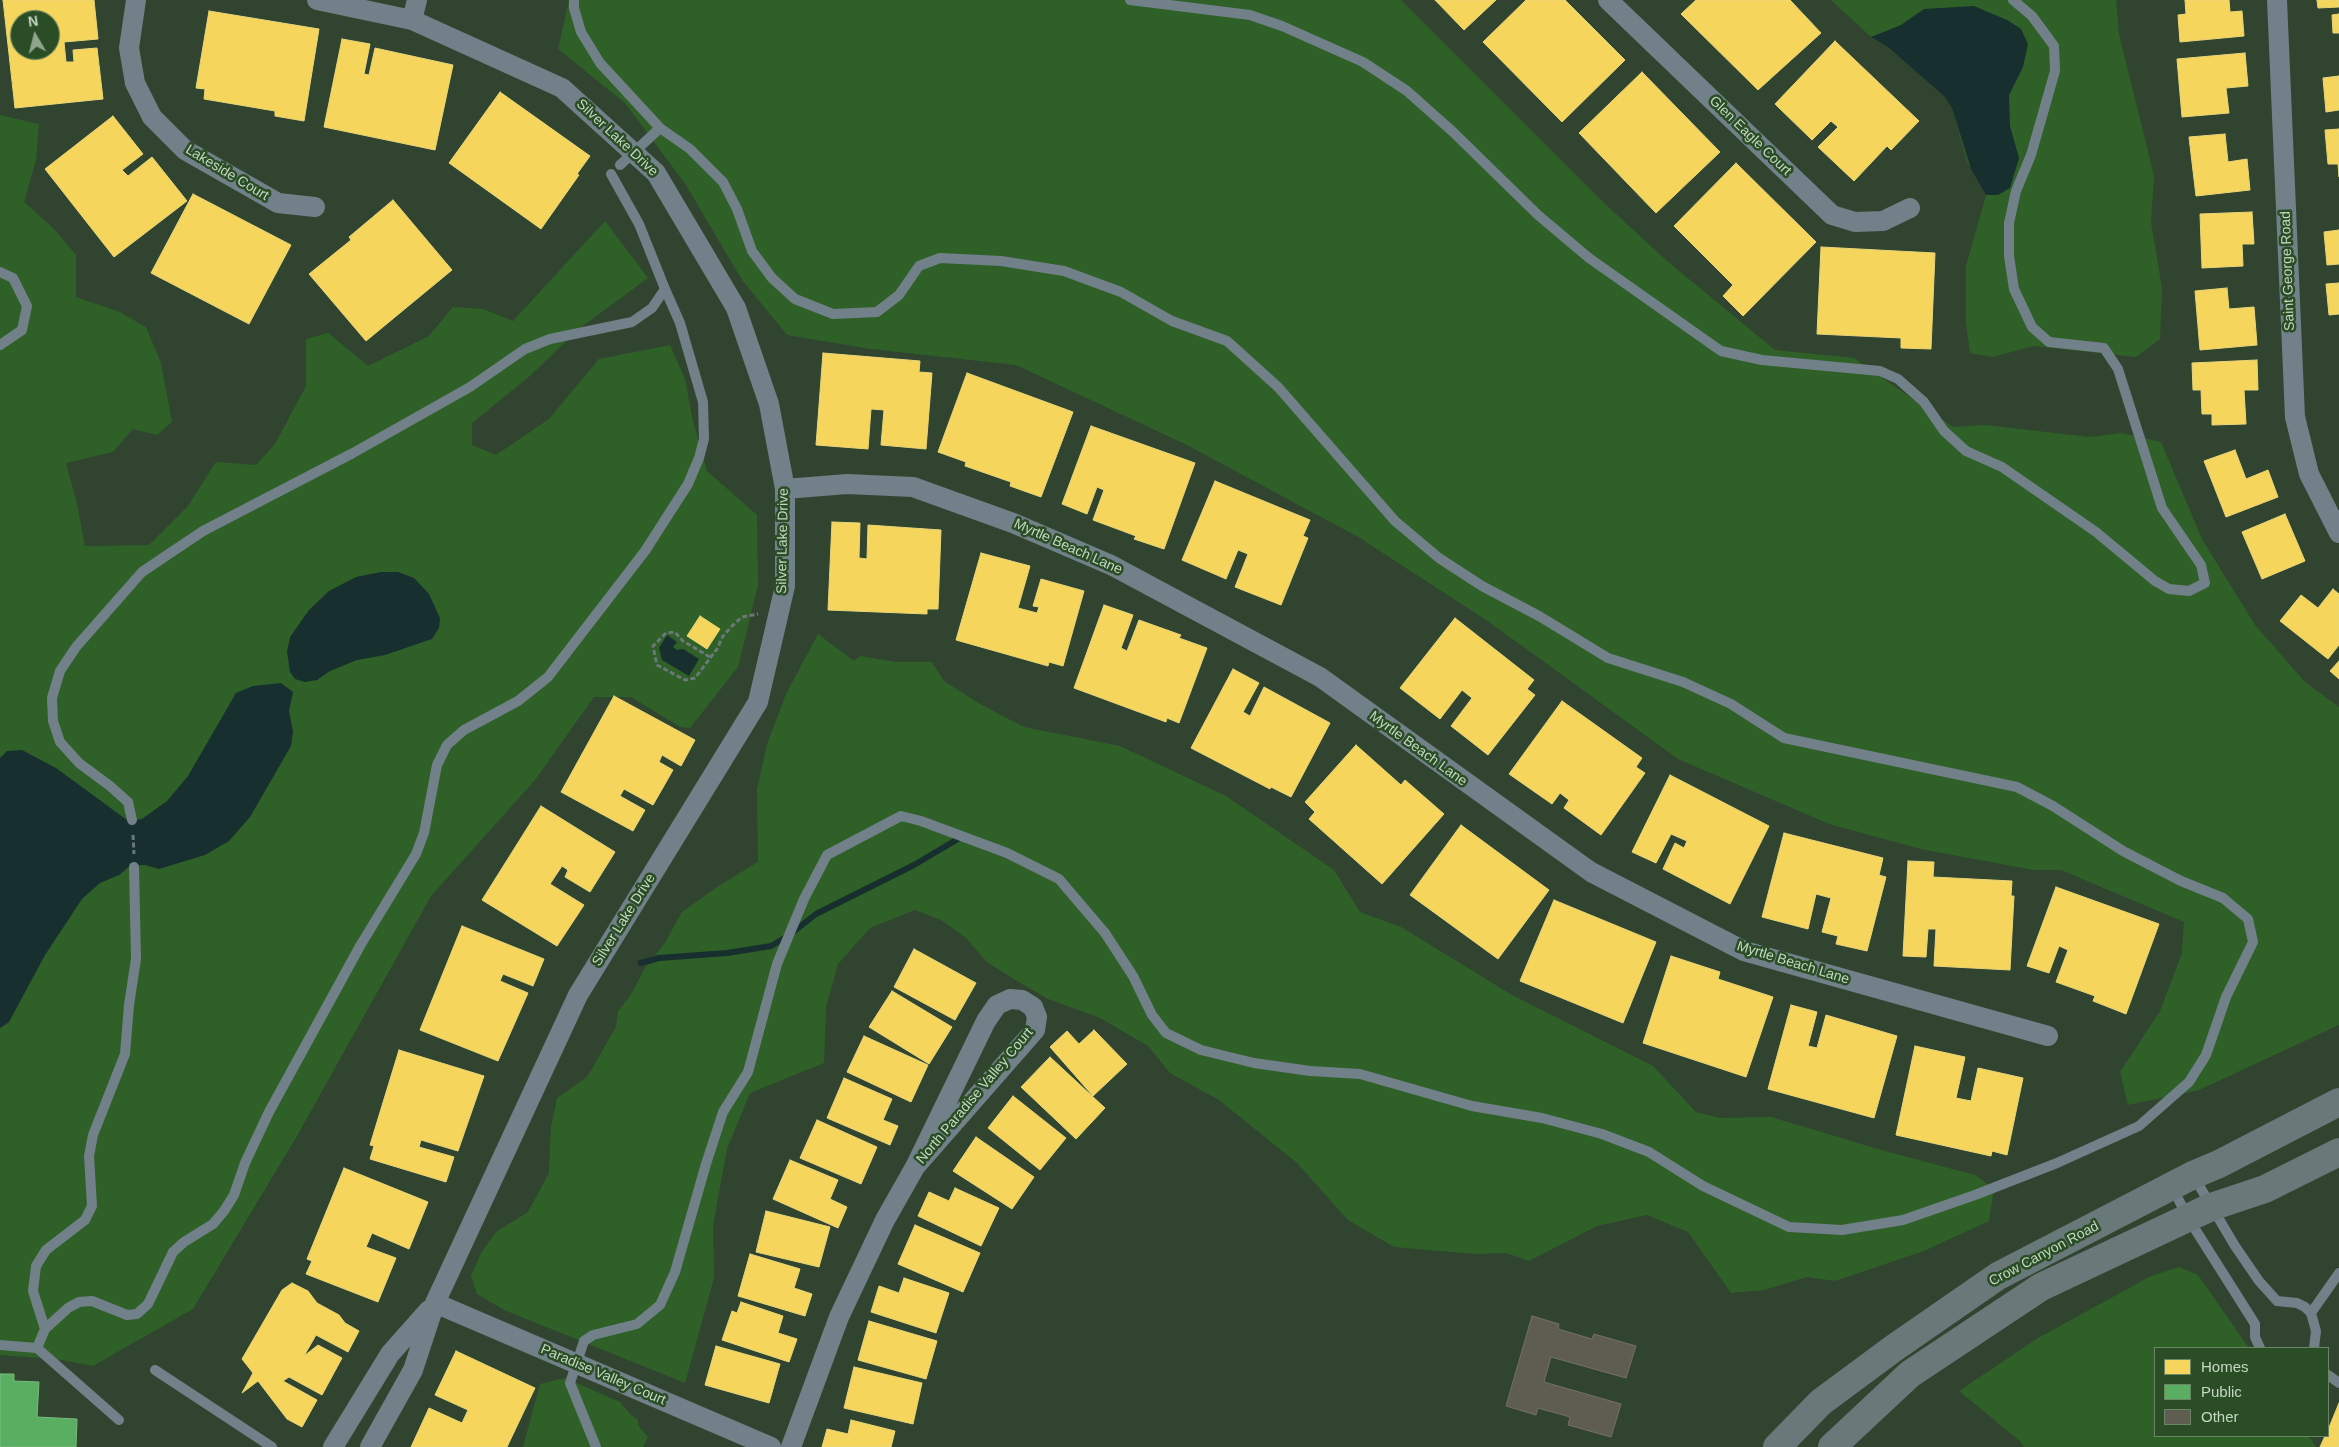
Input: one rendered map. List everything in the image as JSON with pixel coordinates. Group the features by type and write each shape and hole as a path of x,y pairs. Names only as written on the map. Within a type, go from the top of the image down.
{"main road":[{"name":"Crow Canyon Road","path":"1777,1447 1821,1402 1894,1348 1998,1276 2339,1102"},
{"name":"Crow Canyon Road","path":"1832,1447 1910,1374 2041,1287 2200,1213 2265,1189 2339,1152"}],"street":[{"name":"Lakeside Court","path":"136,0 128,48 135,83 152,117 185,150 278,203 315,207"},
{"name":"Silver Lake Drive","path":"316,0 412,20 562,88 626,158 656,173 736,308 769,404 785,489 785,586 758,702 578,995 435,1303 413,1370 370,1447"},
{"path":"412,20 417,0"},
{"name":"Glen Eagle Court","path":"1608,0 1832,215 1855,222 1883,221 1910,208"},
{"name":"Saint George Road","path":"2277,0 2295,417 2309,474 2339,534"},
{"name":"Myrtle Beach Lane","path":"785,489 847,484 913,487 1013,523 1102,561 1320,677 1591,872 1744,951 2048,1036"},
{"name":"North Paradise Valley Court","path":"792,1447 839,1317 885,1220 915,1167 986,1021 997,1005 1010,999 1022,1000 1034,1006 1037,1017 1034,1030 915,1167"},
{"name":"Silver Lake Drive","path":"333,1447 390,1354 435,1303"},
{"name":"Paradise Valley Court","path":"435,1303 771,1447"}],"lane":[{"path":"574,0 574,8 581,32 600,63 660,128 690,149 723,182 737,208 752,251 772,278 794,299 833,314 877,312 899,296 919,266 940,258 1001,261 1064,271 1121,292 1172,321 1227,341 1278,387 1395,521 1439,558 1482,586 1539,616 1608,658 1683,682 1731,704 1784,738 2017,787 2053,806 2123,851 2181,881 2223,898 2248,919 2253,942 2226,997 2206,1055 2189,1082 2139,1126 1975,1196 1903,1220 1842,1230 1788,1227 1703,1186 1650,1152 1602,1134 1542,1118 1472,1106 1360,1074 1310,1071 1254,1063 1201,1050 1166,1033 1152,1015 1132,976 1105,933 1059,879 1007,853 938,826 902,816 827,855 804,899 777,964 758,1028 748,1072 723,1112 675,1272 660,1305 637,1324 593,1334 584,1341 570,1383 596,1447"},
{"path":"1130,0 1250,15 1282,26 1363,62 1407,91 1452,131 1538,215 1589,258 1721,351 1762,360 1880,371 1898,379 1924,402 1944,431 1966,451 2002,467 2096,532 2155,581 2169,589 2189,591 2206,583 2201,565 2162,508 2118,369 2104,348 2049,342 2032,327 2014,289 2009,256 2009,223 2016,191 2031,155 2055,72 2054,46 2032,16 2013,0"},
{"path":"626,158 660,128"},
{"path":"37,1348 46,1329 68,1308 78,1302 92,1301 127,1315 137,1314 148,1304 173,1252 184,1242 213,1224 224,1211 234,1195 245,1163 269,1112 360,946 416,854 424,833 437,765 447,745 464,730 518,701 548,677 645,551 688,484 699,458 704,439 704,411 699,382 680,323 639,224 611,174"},
{"path":"0,272 13,278 27,306 22,330 0,345"},
{"path":"132,820 128,802 79,763 60,742 53,721 52,698 60,671 76,646 142,572 203,531 353,453 454,396 525,349 550,339 632,322 652,308 665,289"},
{"path":"46,1329 33,1291 36,1266 46,1250 85,1220 92,1206 89,1156 92,1142 125,1054 129,1005 136,959 134,867"},
{"path":"2182,1181 2255,1324 2255,1337 2260,1347"},
{"path":"2182,1181 2200,1213 2235,1246 2271,1295 2277,1301 2297,1303 2305,1307 2311,1314 2316,1331 2314,1347"},
{"path":"2311,1314 2339,1273"},
{"path":"0,1345 37,1348 120,1420"},
{"path":"155,1370 272,1447"}],"path":[{"path":"710,657 682,641 675,632 666,632 653,646 658,664 685,680 695,678 710,657 723,636 742,617 756,614 779,614"},
{"path":"132,820 134,867"}],"green space":[{"path":"569,0 1401,0 1605,204 1667,261 1775,350 1854,358 1953,427 1985,425 2090,437 2121,433 2161,442 2202,539 2255,625 2305,682 2339,707 2339,1025 2199,1090 2128,1105 2120,1072 2160,1011 2182,953 2184,922 2061,870 2033,870 1921,849 1829,824 1678,759 1489,622 1360,538 1187,445 1016,365 871,349 787,335 742,280 686,185 625,103 558,49"},
{"path":"1831,0 2116,0 2119,34 2154,176 2151,222 2162,288 2160,339 2136,357 2034,346 1992,357 1970,353 1966,323 1966,266 1986,195 1967,161 1952,108 1944,96 1904,60 1888,47 1871,37"},
{"path":"0,115 39,124 36,160 24,202 53,228 76,255 76,297 120,312 146,327 161,363 172,422 157,435 133,429 113,452 66,463 77,504 85,546 149,545 188,506 216,462 256,465 275,444 306,386 306,339 328,333 368,366 429,336 453,307 483,309 513,321 605,221 648,278 579,329 530,376 472,423 472,445 496,455 549,419 599,359 670,345 685,379 692,417 707,471 757,515 758,585 738,667 690,728 680,727 631,697 594,697 535,780 431,896 297,1136 193,1309 93,1366 56,1359 0,1355"},
{"path":"818,634 854,661 860,656 895,662 932,662 944,681 980,704 1024,727 1120,746 1226,796 1334,870 1360,912 1401,927 1512,995 1653,1066 1696,1112 1720,1118 1771,1117 1885,1151 1975,1175 1994,1189 1989,1221 1924,1251 1835,1281 1807,1277 1764,1290 1731,1293 1688,1232 1647,1215 1597,1226 1529,1261 1506,1253 1476,1254 1394,1247 1348,1220 1297,1163 1219,1100 1170,1073 1148,1046 1100,1018 1048,999 988,963 966,938 941,920 915,910 870,928 838,964 826,1007 824,1063 750,1093 727,1149 713,1226 714,1278 685,1383 504,1310 477,1294 471,1276 481,1253 496,1232 528,1212 549,1173 551,1127 557,1098 587,1077 616,1027 618,1011 630,996 645,968 664,944 682,912 717,887 758,862 757,789 767,744 786,694"},
{"path":"2179,1267 2198,1275 2248,1347 2154,1347 2154,1437 2309,1437 2316,1447 2024,1447 2021,1442 1959,1391 2038,1338 2151,1276"},
{"path":"565,1378 620,1402 638,1420 638,1425 648,1437 643,1447 523,1447 540,1384"}],"water":[{"path":"1974,6 2007,20 2021,29 2028,44 2023,67 2009,95 2010,126 2019,158 2010,188 1998,195 1986,195 1971,169 1952,108 1944,96 1888,47 1871,37 1901,25 1924,9"},
{"path":"381,572 398,572 414,578 429,594 440,618 439,628 432,639 385,655 357,660 330,671 317,680 305,682 295,679 290,672 287,652 290,637 309,610 329,591 356,577"},
{"path":"667,635 677,642 673,647 677,650 683,649 699,659 689,676 662,660 659,648"},
{"path":"281,683 293,692 289,711 293,731 291,746 250,817 229,841 205,855 159,869 145,865 130,866 119,875 100,883 82,899 45,955 9,1022 0,1028 0,758 7,751 22,750 56,768 127,820 142,819 167,801 188,776 236,693 253,686"}],"building: Homes":[{"path":"3,0 94,0 98,39 64,42 66,62 74,62 73,50 97,48 103,99 15,108"},
{"path":"1435,0 1496,0 1464,30"},
{"path":"1526,0 1565,0 1625,60 1562,122 1483,42"},
{"path":"1696,0 1790,0 1821,33 1758,90 1681,14"},
{"path":"2185,0 2229,0 2230,12 2242,11 2244,36 2180,42 2178,15 2186,14"},
{"path":"2317,0 2339,0 2339,7 2318,8"},
{"path":"209,11 319,29 304,121 275,116 275,111 204,99 205,89 196,88"},
{"path":"2339,14 2339,33 2333,33 2332,15"},
{"path":"342,39 370,44 364,74 369,75 375,48 453,65 435,150 324,127"},
{"path":"1835,41 1919,121 1891,150 1887,146 1854,181 1818,147 1838,127 1831,121 1812,140 1775,104"},
{"path":"2245,53 2248,86 2226,88 2229,113 2182,117 2177,59"},
{"path":"1642,72 1720,152 1656,213 1579,133"},
{"path":"2339,76 2339,110 2326,112 2323,78"},
{"path":"500,92 590,156 541,229 449,163"},
{"path":"113,116 143,154 122,170 128,176 152,157 187,201 114,257 45,169"},
{"path":"2339,129 2339,177 2338,164 2328,164 2325,130"},
{"path":"2225,134 2228,162 2247,159 2250,190 2196,196 2189,137"},
{"path":"1736,163 1816,242 1743,316 1723,296 1733,285 1674,226"},
{"path":"193,194 291,245 249,324 151,273"},
{"path":"393,200 452,270 366,341 309,274 351,240 349,237"},
{"path":"2252,212 2254,244 2242,244 2243,266 2202,268 2200,214"},
{"path":"2339,230 2339,264 2327,265 2324,232"},
{"path":"1821,247 1935,253 1931,349 1901,348 1901,338 1817,334"},
{"path":"2339,283 2339,314 2329,315 2326,284"},
{"path":"2227,288 2229,309 2254,307 2257,345 2200,350 2195,291"},
{"path":"823,353 920,361 919,372 932,373 926,449 881,445 884,410 871,409 868,449 816,445"},
{"path":"2257,360 2258,390 2244,390 2246,424 2212,425 2212,414 2202,414 2201,390 2193,390 2192,363"},
{"path":"967,373 1073,412 1041,497 1010,486 1011,482 965,466 966,462 938,452"},
{"path":"1091,426 1195,463 1164,549 1134,539 1136,536 1093,520 1104,490 1097,487 1087,514 1062,504"},
{"path":"2235,450 2246,479 2268,470 2278,497 2226,517 2204,461"},
{"path":"1215,481 1310,520 1303,536 1308,538 1281,605 1235,587 1248,554 1238,550 1226,579 1182,560"},
{"path":"2285,514 2305,561 2262,579 2242,532"},
{"path":"832,522 860,523 859,558 867,559 868,525 941,530 938,609 927,609 927,614 828,610"},
{"path":"981,553 1030,566 1018,608 1037,613 1039,607 1033,606 1041,579 1084,591 1063,666 1049,662 1048,666 956,640"},
{"path":"2333,589 2339,594 2339,645 2328,659 2280,621 2301,595 2318,608"},
{"path":"1104,605 1133,615 1121,648 1127,651 1139,620 1181,635 1179,638 1207,648 1179,723 1167,718 1166,722 1074,688"},
{"path":"700,616 720,629 707,649 687,636"},
{"path":"1455,618 1534,680 1527,689 1535,695 1488,755 1451,726 1472,698 1462,690 1440,719 1400,688"},
{"path":"2339,661 2339,679 2330,671"},
{"path":"1233,669 1259,683 1243,712 1250,716 1264,687 1330,723 1291,797 1271,787 1270,789 1191,748"},
{"path":"614,696 695,740 681,766 662,755 659,762 673,770 653,805 624,789 620,796 645,810 633,831 561,792"},
{"path":"1562,701 1642,758 1636,767 1645,773 1601,835 1564,808 1569,800 1560,793 1552,804 1509,774"},
{"path":"1356,745 1401,785 1405,780 1444,814 1382,884 1309,819 1315,812 1305,802"},
{"path":"1670,775 1769,826 1730,904 1663,869 1675,843 1684,848 1687,841 1671,834 1656,863 1632,852"},
{"path":"541,806 615,852 590,892 565,877 568,870 562,866 550,884 584,905 557,946 482,900"},
{"path":"1461,825 1549,890 1498,959 1410,895"},
{"path":"1784,833 1883,858 1879,875 1886,877 1867,951 1836,944 1838,936 1822,932 1831,898 1816,894 1808,929 1762,917"},
{"path":"1908,861 1934,862 1933,877 2012,881 2011,896 2014,896 2010,970 1934,966 1936,929 1928,929 1926,957 1903,956"},
{"path":"2056,887 2159,924 2126,1014 2093,1001 2095,996 2056,982 2068,950 2059,946 2049,973 2027,966"},
{"path":"1554,900 1656,942 1623,1023 1520,981"},
{"path":"462,926 544,959 533,986 503,974 500,981 528,993 498,1061 420,1030"},
{"path":"914,949 976,983 955,1020 894,987"},
{"path":"1671,956 1720,972 1718,979 1773,997 1746,1077 1643,1043"},
{"path":"892,991 952,1027 929,1064 869,1027"},
{"path":"1791,1005 1817,1012 1808,1046 1817,1048 1826,1015 1897,1036 1874,1118 1768,1089"},
{"path":"1094,1030 1127,1064 1093,1096 1050,1047 1067,1031 1079,1044"},
{"path":"864,1036 928,1065 911,1102 847,1072"},
{"path":"1915,1046 1965,1057 1956,1098 1971,1101 1978,1068 2023,1078 2007,1155 1992,1151 1991,1156 1896,1135"},
{"path":"399,1050 484,1076 458,1151 421,1140 419,1147 454,1157 446,1182 370,1159 374,1146 370,1145"},
{"path":"1050,1057 1105,1108 1076,1139 1021,1087"},
{"path":"844,1078 892,1099 883,1120 898,1126 890,1145 827,1118"},
{"path":"1013,1096 1066,1138 1040,1170 988,1128"},
{"path":"817,1120 877,1147 861,1184 800,1158"},
{"path":"976,1137 1034,1177 1012,1209 953,1171"},
{"path":"790,1160 838,1180 830,1199 847,1207 838,1228 773,1199"},
{"path":"344,1168 428,1202 409,1249 372,1233 366,1247 396,1258 378,1302 306,1274 312,1261 307,1259"},
{"path":"955,1188 999,1208 981,1246 918,1216 929,1192 949,1201"},
{"path":"766,1211 830,1227 819,1267 756,1252"},
{"path":"915,1225 980,1253 963,1292 898,1264"},
{"path":"750,1254 800,1269 794,1288 812,1294 805,1316 738,1296"},
{"path":"904,1278 949,1293 936,1333 871,1312 879,1286 899,1293"},
{"path":"292,1283 308,1291 317,1303 339,1315 345,1323 359,1331 348,1352 316,1335 304,1356 318,1345 342,1358 322,1395 289,1377 283,1381 317,1400 302,1427 287,1419 258,1381 242,1393 253,1373 242,1359 282,1290"},
{"path":"741,1302 783,1316 778,1333 797,1339 789,1362 722,1340 732,1311 737,1313"},
{"path":"869,1321 937,1341 926,1379 858,1360"},
{"path":"716,1346 780,1364 769,1403 705,1385"},
{"path":"456,1351 535,1388 507,1447 411,1447 429,1408 462,1423 468,1410 435,1395"},
{"path":"854,1367 922,1383 913,1424 844,1408"},
{"path":"2339,1403 2339,1447 2320,1447 2325,1437 2329,1437 2329,1428"},
{"path":"851,1420 895,1431 891,1447 822,1447 827,1429 848,1434"}],"building: Public":[{"path":"0,1374 14,1374 14,1381 39,1382 37,1417 77,1419 76,1447 0,1447"}],"building: Other":[{"path":"1532,1316 1559,1324 1558,1329 1592,1339 1594,1334 1636,1346 1626,1378 1551,1357 1544,1382 1621,1404 1611,1437 1568,1425 1570,1417 1538,1408 1536,1415 1506,1406"}],"waterway":[{"path":"641,963 659,958 727,953 771,946 788,936 816,914 914,865 963,836"}]}
